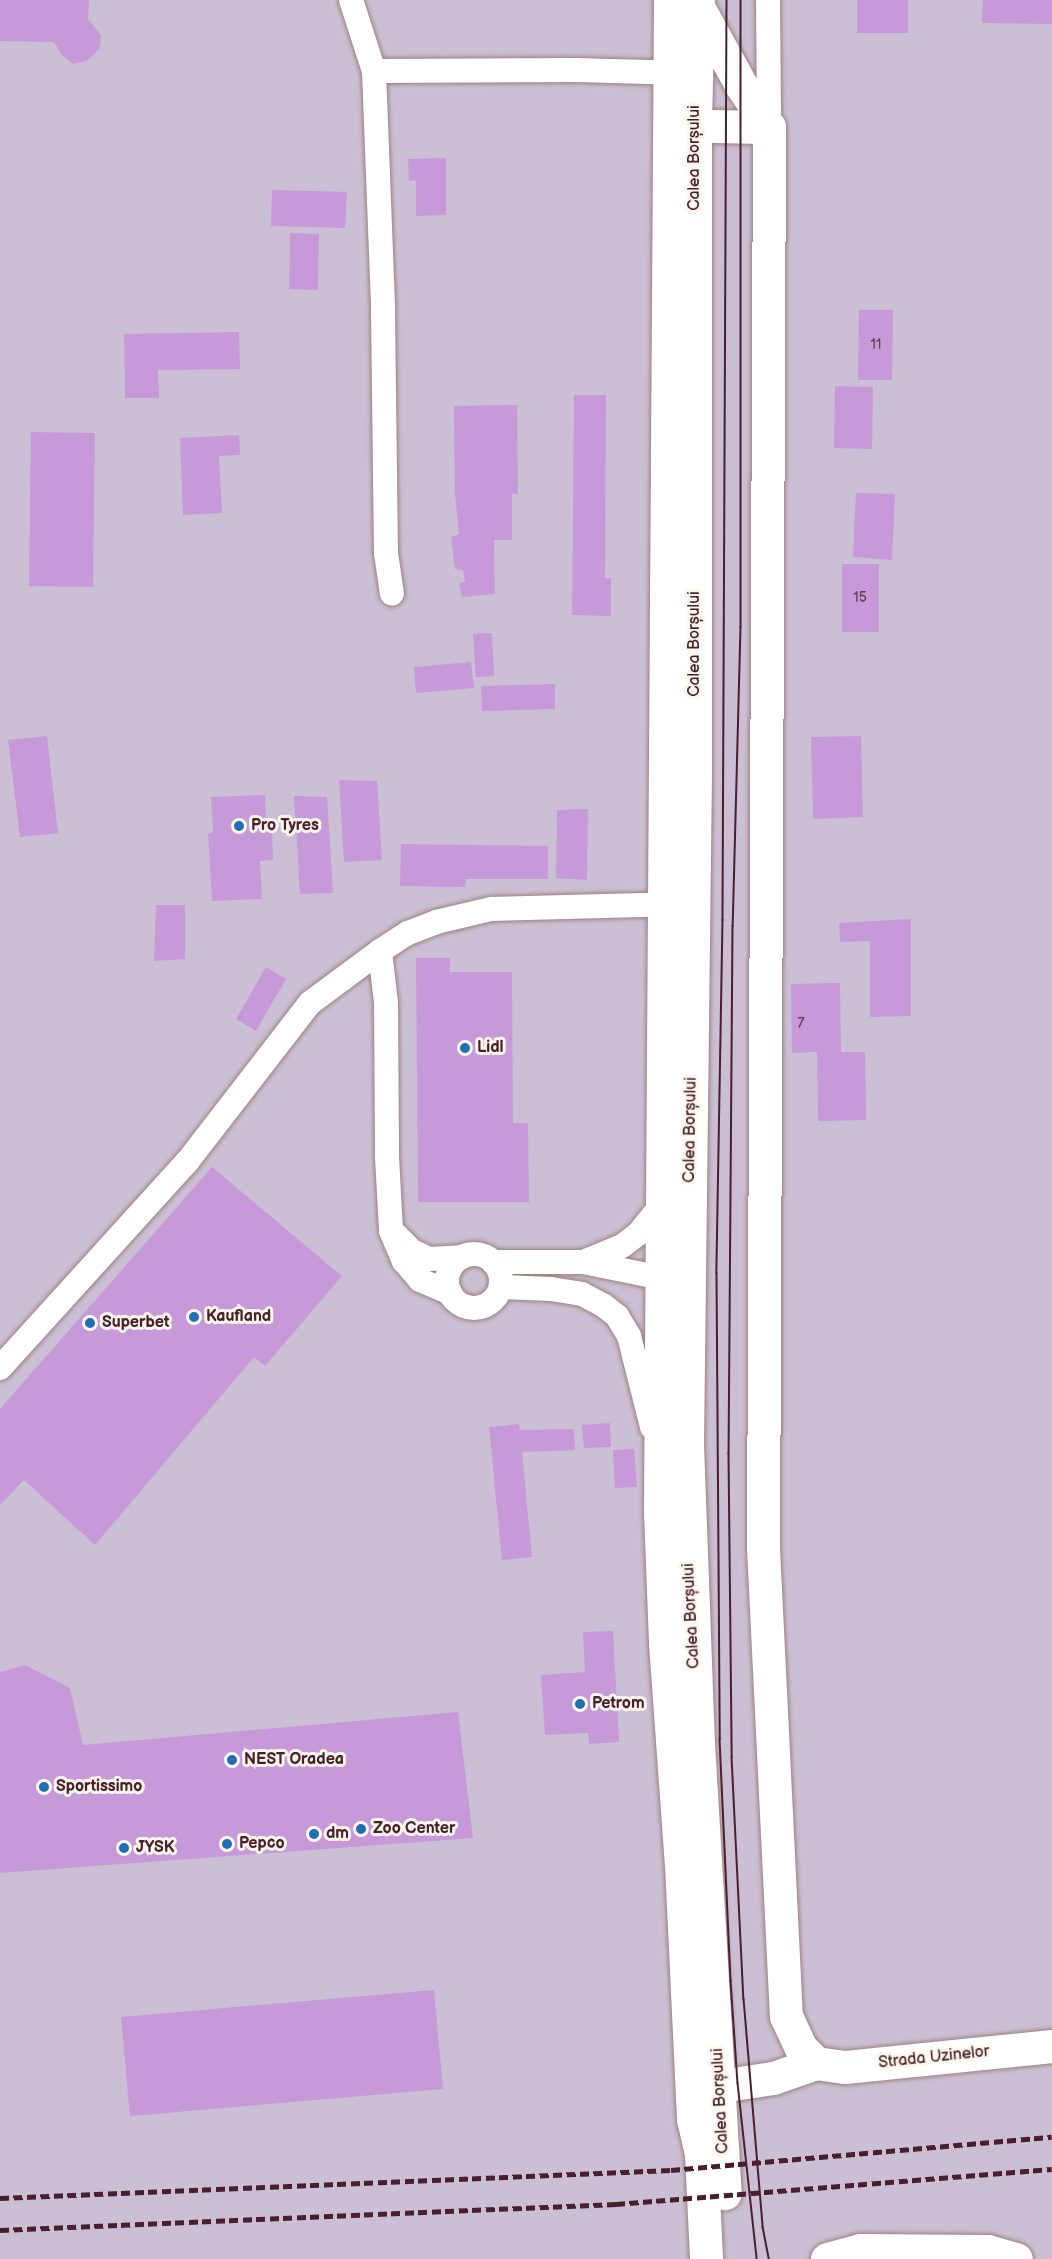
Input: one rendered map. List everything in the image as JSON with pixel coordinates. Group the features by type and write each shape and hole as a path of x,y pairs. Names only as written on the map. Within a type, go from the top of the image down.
{"main road":[{"path":"688,2 770,126 763,1548 786,2016 801,2048 816,2063 773,2078 720,2086"},
{"name":"Calea Borșului","path":"688,2 683,125 675,1281 698,1743 720,2086 703,2246"},
{"path":"683,125 770,126"},
{"name":"Calea Borșului","path":"679,904 661,1206 675,1281 660,1460 665,1643 681,1864 693,2119 703,2246"},
{"name":"Strada Uzinelor","path":"816,2063 845,2067 1052,2046"},
{"path":"827,2259 861,2250 988,2251 1016,2259"}],"street":[{"path":"351,0 374,71 383,310 386,553 392,594"},
{"path":"768,0 770,126"},
{"path":"374,71 576,70 684,73"},
{"path":"0,1368 187,1162 310,1003 380,951 408,933 436,922 491,909 679,904"},
{"path":"380,951 386,1003 387,1157 392,1231 404,1261 420,1280 450,1293 463,1306 477,1309 492,1302 501,1287 501,1278 493,1262"},
{"path":"584,1262 621,1246 639,1234 661,1206"},
{"path":"392,1231 412,1251 429,1259 478,1255 493,1262 584,1262 675,1281"},
{"path":"450,1293 448,1279 450,1270 462,1257"},
{"path":"501,1287 551,1289 582,1294 603,1305 616,1316 629,1336 660,1460"}],"shaded area":[{"path":"0,0 1052,0 1052,2259 0,2259"}],"building":[{"path":"0,0 89,0 88,19 101,35 100,47 86,61 73,64 62,55 54,42 0,41"},
{"path":"857,0 908,0 908,33 857,33"},
{"path":"983,0 1052,0 1052,24 982,23"},
{"path":"446,158 446,215 416,216 416,180 409,181 408,159"},
{"path":"272,190 347,192 345,228 271,226"},
{"path":"290,233 319,234 318,290 289,289"},
{"path":"859,310 893,310 892,380 858,380"},
{"path":"239,332 240,369 158,370 159,398 125,398 124,334"},
{"path":"835,386 873,387 872,449 834,448"},
{"path":"574,395 606,395 605,578 611,578 611,616 572,615"},
{"path":"517,405 518,494 512,494 512,540 494,540 495,594 462,597 459,583 465,582 463,570 455,569 451,537 459,534 455,495 454,406"},
{"path":"31,432 95,433 93,587 29,586"},
{"path":"239,435 240,455 219,456 222,513 183,515 180,438"},
{"path":"856,493 895,494 892,560 853,557"},
{"path":"842,564 879,564 879,632 842,632"},
{"path":"492,633 494,676 476,677 473,634"},
{"path":"471,662 474,688 416,693 414,667"},
{"path":"555,684 555,709 482,711 481,686"},
{"path":"47,736 58,833 20,837 8,740"},
{"path":"861,736 863,817 813,819 811,737"},
{"path":"339,780 377,781 382,860 344,862"},
{"path":"265,795 266,831 272,830 273,860 260,861 262,899 212,901 208,834 213,832 211,797"},
{"path":"294,796 327,797 333,893 300,894"},
{"path":"588,809 587,880 556,878 557,810"},
{"path":"401,844 548,846 548,879 466,879 465,887 400,886"},
{"path":"156,905 185,905 185,959 154,961"},
{"path":"911,919 911,1016 870,1017 870,941 840,942 839,923"},
{"name":"Lidl","path":"416,958 450,958 450,972 512,972 513,1123 528,1123 529,1202 418,1202"},
{"path":"266,967 286,979 256,1031 236,1019"},
{"path":"840,983 841,1052 865,1052 866,1120 818,1121 817,1052 792,1053 791,984"},
{"name":"Kaufland","path":"212,1167 342,1276 265,1366 254,1357 95,1545 24,1480 0,1505 0,1409"},
{"path":"610,1423 611,1447 584,1448 582,1425"},
{"path":"519,1424 520,1430 574,1429 575,1450 522,1452 532,1557 502,1560 489,1427"},
{"path":"634,1449 637,1487 615,1488 613,1450"},
{"name":"Petrom","path":"613,1631 619,1742 589,1744 588,1733 545,1735 541,1675 585,1672 583,1632"},
{"name":"NEST Oradea","path":"25,1665 70,1688 83,1745 458,1712 473,1838 0,1873 0,1672"},
{"path":"434,1990 443,2089 130,2116 121,2017"}],"tram line":[{"path":"727,0 723,920 717,1273 720,1739 738,2083 757,2259"},
{"path":"741,0 741,627 733,926 729,1453 732,1757 744,1999 763,2227 769,2259"}],"railway":[{"path":"0,2198 671,2170 1052,2137"},
{"path":"0,2230 616,2204 1052,2169"}],"place":[{"name":"Pro Tyres","path":"239,826"},
{"name":"Lidl","path":"465,1048"},
{"name":"Kaufland","path":"194,1317"},
{"name":"Superbet","path":"90,1323"},
{"name":"Petrom","path":"580,1704"},
{"name":"NEST Oradea","path":"232,1760"},
{"name":"Sportissimo","path":"44,1787"},
{"name":"Zoo Center","path":"361,1829"},
{"name":"dm","path":"314,1834"},
{"name":"Pepco","path":"227,1844"},
{"name":"JYSK","path":"124,1848"}]}
